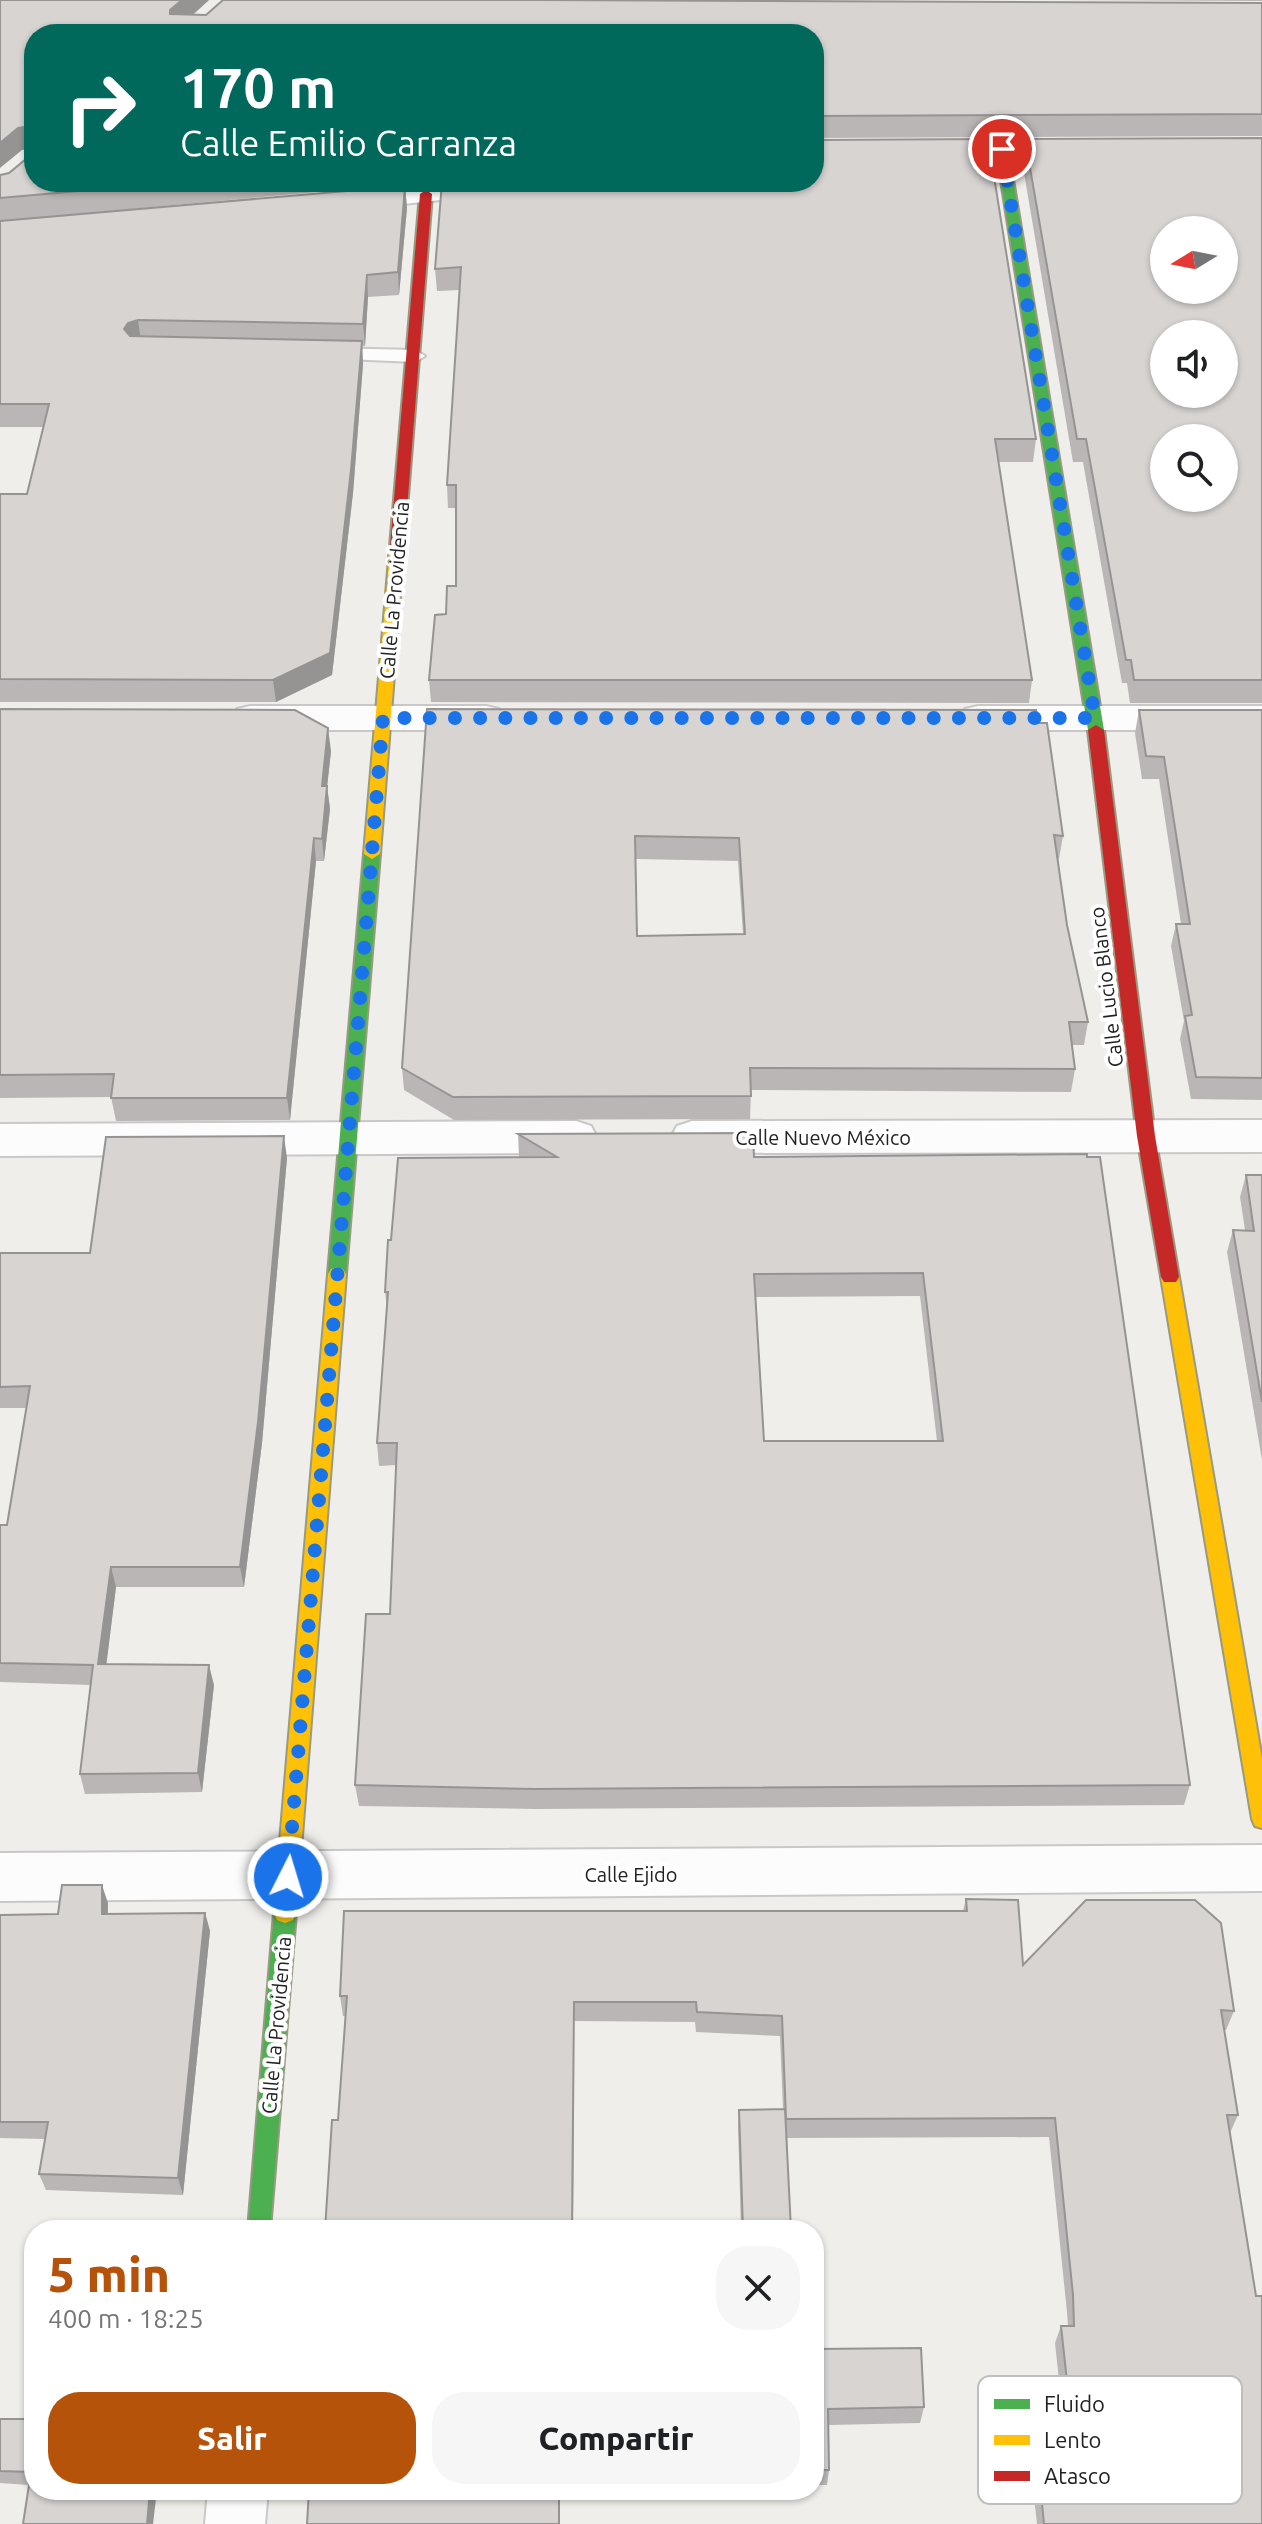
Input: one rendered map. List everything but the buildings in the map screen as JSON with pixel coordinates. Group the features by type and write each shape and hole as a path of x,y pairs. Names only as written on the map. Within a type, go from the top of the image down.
{"street":[{"path":"970,149 1032,149"},
{"name":"Calle Lucio Blanco","path":"1002,149 1095,718 1146,1136 1262,1819"},
{"path":"316,204 442,192"},
{"name":"Calle La Providencia","path":"260,2220 426,194"},
{"path":"223,718 525,718"},
{"path":"937,718 1262,718"},
{"name":"Calle Nuevo México","path":"0,1140 1262,1136"},
{"name":"Calle Ejido","path":"0,1877 1262,1868"},
{"path":"235,2524 237,2500"}],"lane":[{"path":"308,354 415,356"}],"traffic: fast":[{"path":"1002,149 1096,730"},
{"path":"337,1274 372,854"},
{"path":"260,2220 285,1913"}],"traffic: slow":[{"path":"372,854 397,547"},
{"path":"285,1913 337,1274"},
{"path":"1170,1277 1262,1819"}],"traffic: jam":[{"path":"397,547 426,194"},
{"path":"1096,730 1146,1136 1170,1277"}],"route":[{"path":"288,1877 383,718 1095,718 1002,149"}]}
